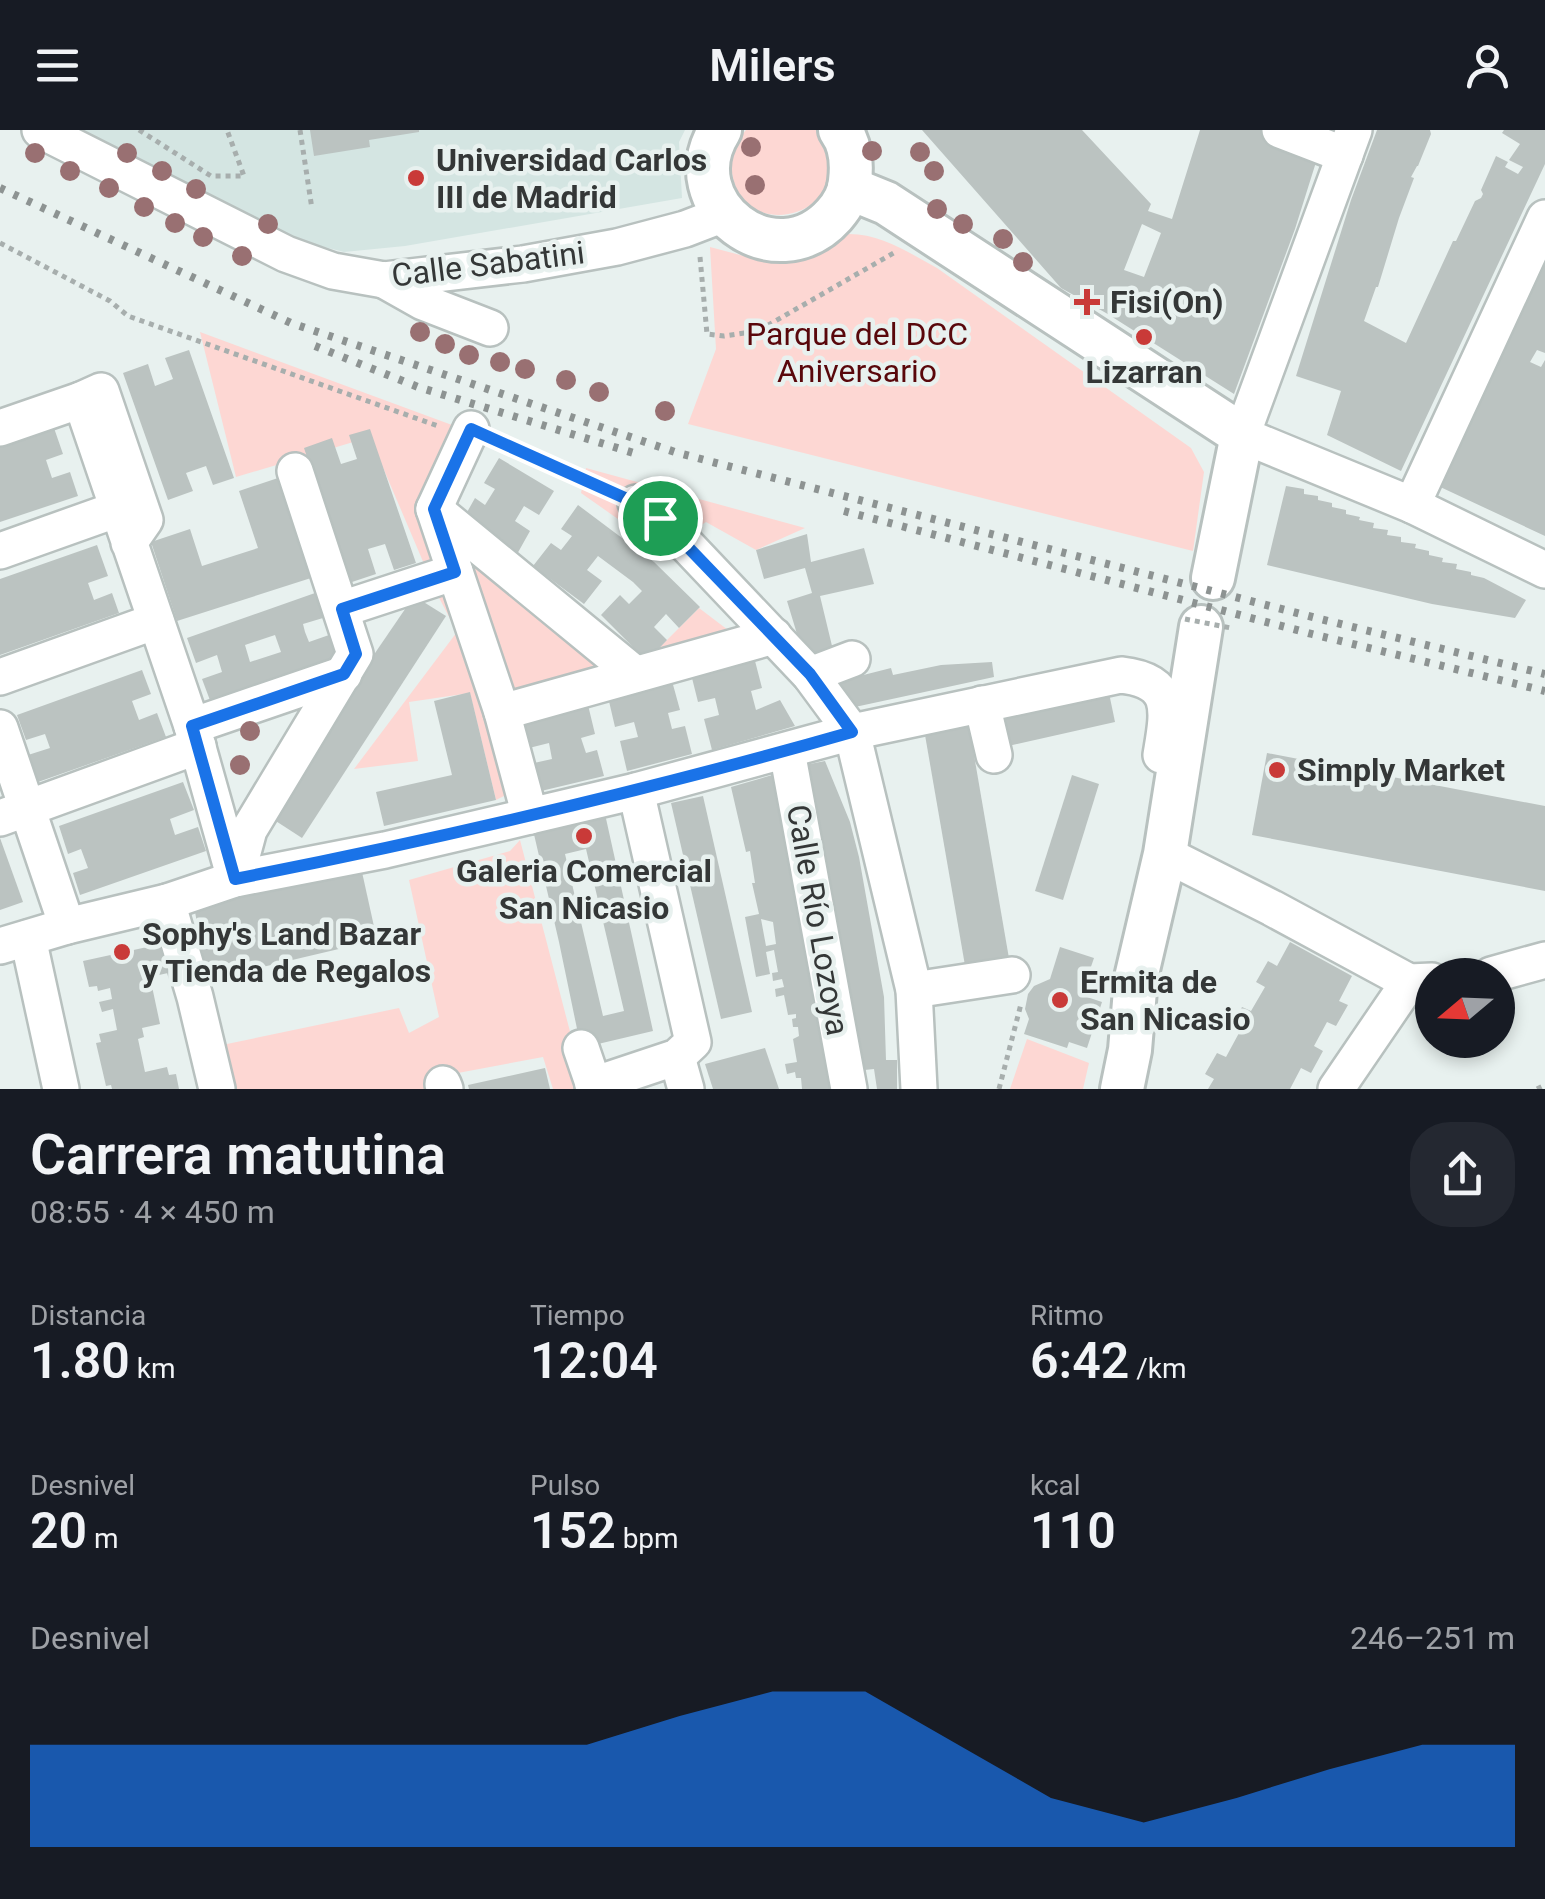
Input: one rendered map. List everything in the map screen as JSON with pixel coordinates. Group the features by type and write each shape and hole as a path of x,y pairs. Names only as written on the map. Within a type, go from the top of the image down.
{"main road":[{"path":"720,130 709,158 714,197 724,214 741,229 761,238 784,241 806,236 826,225 840,208 850,188 852,161 840,130"},
{"path":"850,188 886,203 1242,435 1212,578"},
{"path":"1122,1089 1130,1050 1136,978 1165,854 1206,625"}],"street":[{"name":"Calle Sabatini","path":"40,130 286,254 333,271 384,280 523,264 598,250 685,229 724,214"},
{"path":"1280,130 1349,142 1242,435 1412,505 1545,570"},
{"path":"1412,505 1545,218"},
{"path":"479,249 411,256 384,280 422,302 490,328"},
{"path":"0,428 102,392 145,520 0,551"},
{"path":"460,430 434,509 502,712 530,816"},
{"path":"235,879 249,830 356,654 295,471"},
{"path":"636,503 660,518 810,674 852,732 914,990 919,1089"},
{"path":"434,509 635,674"},
{"path":"124,526 195,736 235,879"},
{"path":"342,609 455,572"},
{"path":"0,677 156,621"},
{"path":"502,712 774,636"},
{"path":"810,674 852,659"},
{"path":"14,813 344,674"},
{"path":"57,1088 14,942 166,902 235,879 385,850 636,790 852,732 1122,674 1147,680 1158,689 1166,700 1167,714 1132,935 1136,978"},
{"path":"982,704 994,755"},
{"path":"0,728 14,813 67,926"},
{"name":"Calle Río Lozoya","path":"787,750 849,1089"},
{"path":"581,1048 594,1087 682,1073 693,1042 636,790"},
{"path":"1165,854 1415,979"},
{"path":"166,902 217,1089"},
{"path":"1515,968 1545,960"},
{"path":"914,990 1018,985"},
{"path":"1336,1089 1415,990"}],"path":[{"path":"139,130 211,176 244,176 227,130"},
{"path":"300,130 312,209"},
{"path":"700,254 707,334 758,331 898,250 916,222"},
{"path":"0,244 110,300 128,316 460,430 636,503"},
{"path":"999,1089 1018,985"},
{"path":"1537,1089 1545,1085"}],"shaded area":[{"name":"Universidad Carlos III de Madrid","path":"53,130 685,130 679,142 682,198 405,246 344,252 270,233"}],"green space":[{"path":"746,130 817,130 830,158 829,181 818,199 800,211 779,215 758,211 741,197 732,161"},
{"name":"Parque del DCC Aniversario","path":"849,234 884,241 937,268 1191,448 1204,472 1193,551 688,424 716,349 710,247 759,260 799,257"},
{"path":"200,332 490,439 449,517 639,664 699,608 753,649 503,712 522,787 496,800 470,693 409,702 418,761 354,769 457,632 370,437 236,477"},
{"path":"586,468 805,528 756,550 706,522 662,550 581,493"},
{"path":"520,840 585,1089 553,1089 543,1057 431,1078 430,1089 228,1089 222,1045 399,1008 409,1033 439,1017 409,880 510,851"},
{"path":"1027,1039 1089,1063 1083,1089 1010,1089"}],"building":[{"path":"310,130 419,132 369,140 370,147 314,156"},
{"path":"922,130 1082,130 1151,204 1148,211 1172,219 1200,130 1329,130 1234,394 1061,288","holes":["1142,224 1161,233 1144,277 1124,270"]},
{"path":"1377,130 1430,130 1431,134 1411,177 1414,178 1364,321 1406,343 1453,241 1483,194 1481,190 1496,156 1518,174 1523,167 1509,160 1520,144 1502,133 1545,130 1545,164 1401,471 1327,435 1341,391 1296,376"},
{"path":"1545,264 1545,353 1537,350 1530,362 1541,367 1545,360 1545,536 1436,485 1535,277 1539,277"},
{"path":"189,350 234,478 213,485 206,466 186,473 193,491 168,500 123,373 148,364 155,386 173,379 165,358"},
{"path":"54,428 63,454 46,460 52,478 70,472 78,496 0,522 0,446"},
{"path":"370,429 416,563 394,570 385,544 368,549 376,574 349,583 304,448 332,438 341,464 357,459 349,435"},
{"path":"499,458 554,491 539,515 524,506 515,521 530,531 516,556 461,523 475,498 485,505 495,489 484,483"},
{"path":"278,478 311,578 177,621 151,542 190,529 202,566 258,548 239,491"},
{"path":"1286,486 1304,489 1304,494 1318,496 1318,500 1332,503 1332,507 1346,510 1346,514 1374,523 1373,528 1388,530 1387,535 1401,537 1401,542 1416,544 1415,548 1443,558 1442,562 1457,564 1456,569 1471,572 1526,600 1515,618 1432,604 1267,565"},
{"path":"578,505 654,562 700,607 679,628 666,614 654,627 667,640 647,661 601,615 620,595 629,604 642,591 633,582 598,556 587,570 602,581 584,604 533,566 551,543 561,550 572,536 561,529"},
{"path":"807,534 811,562 864,548 874,584 820,596 833,650 804,657 787,601 812,593 805,568 764,579 756,550"},
{"path":"97,545 108,576 88,583 94,600 112,593 119,613 0,655 0,579"},
{"path":"315,593 323,618 303,624 305,632 309,642 329,635 337,659 211,703 202,679 222,672 217,655 196,663 187,638","holes":["275,635 281,652 250,662 245,645"]},
{"path":"414,596 446,616 302,838 265,814"},
{"path":"754,657 762,688 751,691 756,710 780,700 795,726 712,750 704,719 719,715 715,698 698,702 691,674"},
{"path":"992,662 994,677 841,710 832,683 891,668 893,675 941,665"},
{"path":"142,670 151,694 132,701 139,720 157,713 166,737 38,782 28,755 50,748 45,734 26,740 17,715"},
{"path":"672,681 680,710 668,713 672,729 685,726 692,754 627,771 620,741 638,737 634,722 615,727 608,697"},
{"path":"470,692 496,800 384,826 376,792 452,775 434,701"},
{"path":"1109,693 1115,722 999,748 992,719"},
{"path":"588,705 595,734 581,738 586,753 597,750 604,776 541,791 534,763 552,759 549,743 529,748 523,721"},
{"path":"969,726 1011,970 967,977 925,735"},
{"path":"1267,753 1545,806 1545,891 1252,835"},
{"path":"825,761 850,822 859,857 884,997 886,1060 897,1060 897,1089 877,1089 874,1069 855,1071 800,766"},
{"path":"779,773 836,1089 802,1089 801,1078 796,1078 795,1072 787,1074 785,1064 797,1062 793,1039 799,1036 798,1027 793,1027 792,1019 796,1014 788,1015 784,995 776,997 775,989 784,987 782,979 773,981 772,973 778,972 774,950 766,952 770,974 756,977 745,917 759,914 755,883 731,787","holes":["761,919 773,922 776,944 766,946"]},
{"path":"1072,775 1099,784 1063,900 1035,891"},
{"path":"183,782 194,810 170,819 175,835 198,827 206,851 80,895 73,873 88,868 81,849 68,854 59,826"},
{"path":"703,796 752,1012 721,1019 671,803"},
{"path":"605,814 653,1031 581,1048 533,830","holes":["586,849 624,1011 603,1016 565,854"]},
{"path":"0,838 23,902 0,910"},
{"path":"360,863 377,940 207,980 194,906"},
{"path":"1290,942 1352,976 1339,1001 1348,1005 1336,1026 1327,1022 1314,1046 1323,1051 1311,1073 1301,1068 1290,1089 1208,1089 1214,1079 1205,1074 1217,1053 1226,1057 1239,1033 1231,1028 1242,1007 1251,1011 1265,987 1256,982 1268,961 1277,966"},
{"path":"161,944 168,973 150,977 160,1024 142,1028 144,1037 138,1039 145,1072 167,1067 169,1075 176,1074 179,1089 112,1089 111,1085 106,1086 96,1043 101,1042 99,1034 117,1030 113,1009 102,1012 99,1002 112,999 110,988 98,991 97,986 89,987 83,961"},
{"name":"Ermita de San Nicasio","path":"1060,947 1094,958 1083,990 1087,997 1102,1002 1087,1048 1069,1042 1067,1048 1024,1034 1029,1019 1025,1009 1028,994 1034,986 1050,979"},
{"path":"765,1048 779,1089 713,1089 705,1064"},
{"path":"545,1068 550,1089 469,1089 468,1085"}],"railway":[{"path":"0,188 291,323 678,453 1545,674"},
{"path":"315,346 418,387 637,454"},
{"path":"844,511 1545,691"}],"place":[{"name":"Universidad Carlos III de Madrid","path":"416,178"},
{"name":"Fisi(On)","path":"1087,302"},
{"name":"Lizarran","path":"1144,337"},
{"name":"Simply Market","path":"1277,770"},
{"name":"Galeria Comercial San Nicasio","path":"584,836"},
{"name":"Sophy's Land Bazar y Tienda de Regalos","path":"122,952"},
{"name":"Ermita de San Nicasio","path":"1060,1000"}],"route":[{"path":"471,429 636,503 660,518 810,674 852,732 530,816 235,879 192,726 344,674 356,654 342,609 455,572 434,509 471,429"}]}
